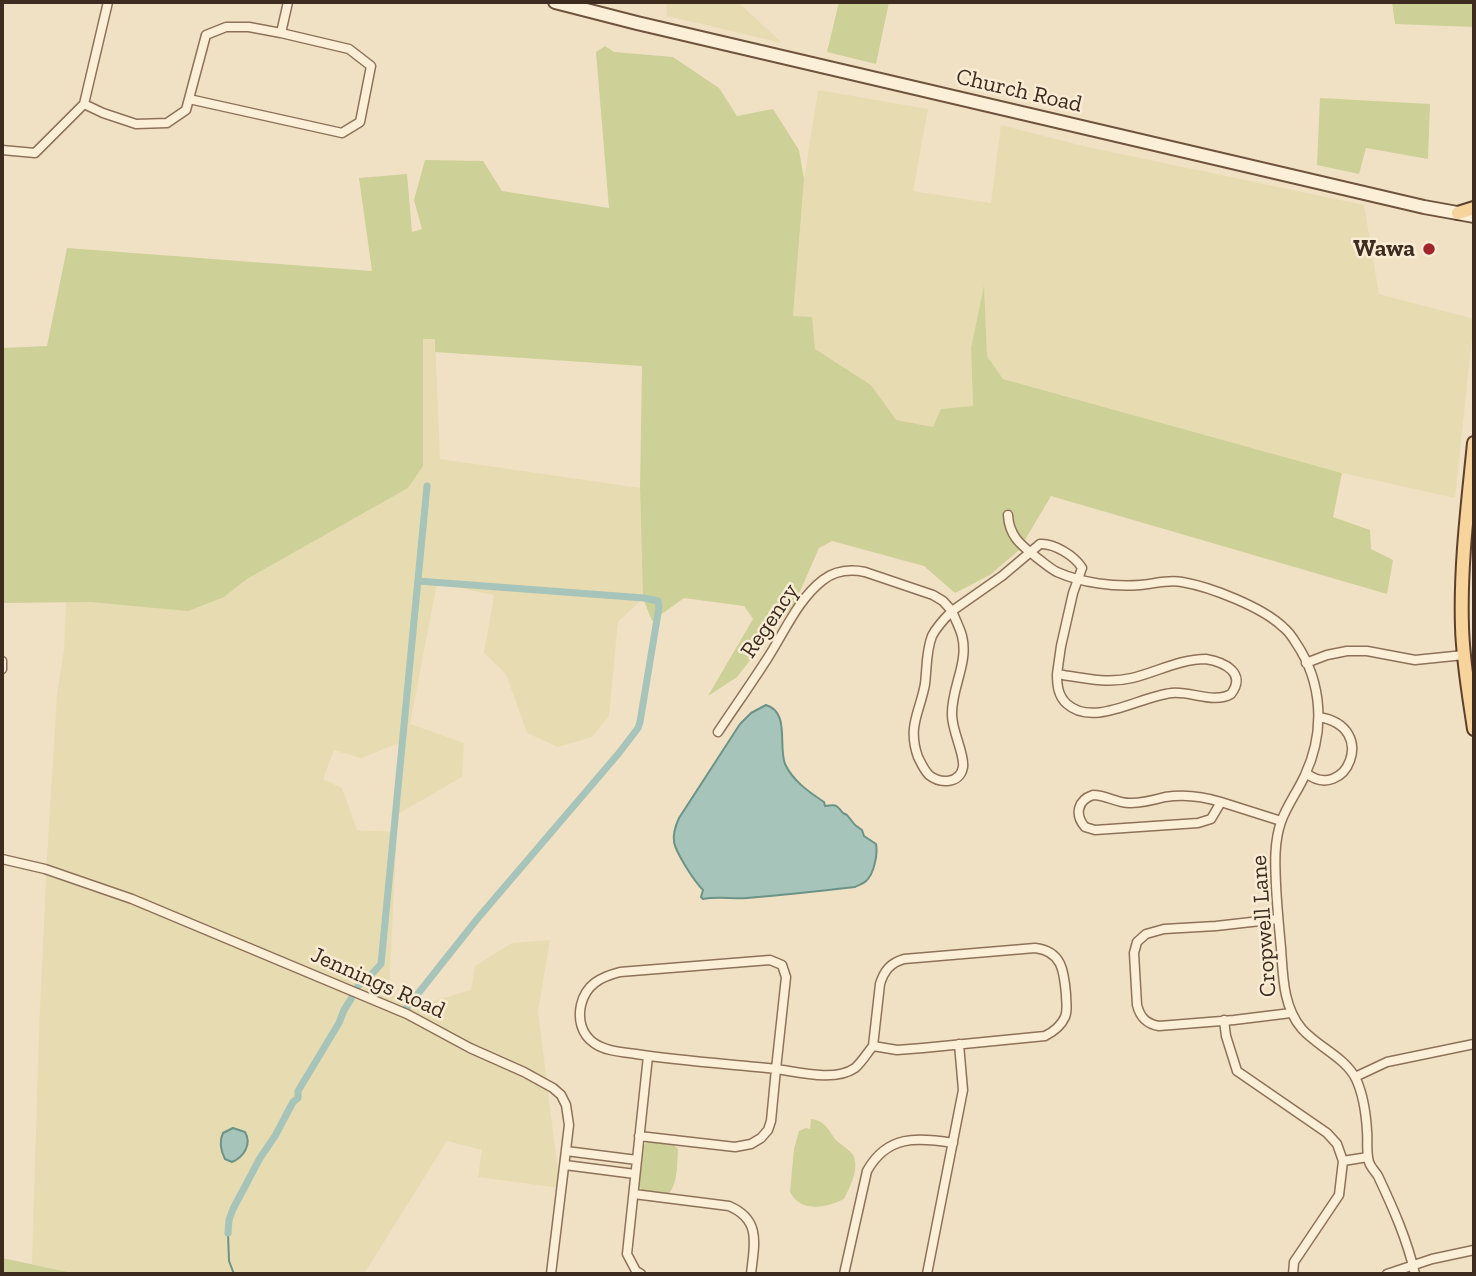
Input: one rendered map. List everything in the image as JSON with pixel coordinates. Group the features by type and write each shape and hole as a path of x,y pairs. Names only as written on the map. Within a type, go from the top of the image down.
{"main road":[{"name":"Church Road","path":"555,2 1424,207 1474,215"},
{"path":"1458,213 1474,208"},
{"path":"1474,443 1463,567 1464,655 1474,730"}],"street":[{"path":"2,150 35,153 84,104 108,2"},
{"path":"281,33 288,2"},
{"path":"84,104 136,124 167,123 186,110 206,35 226,27 249,27 349,49 371,66 360,122 342,133 189,99"},
{"name":"Cropwell Lane","path":"1008,515 1013,536 1029,552 1058,573 1102,584 1127,586 1181,581 1229,596 1266,615 1283,627 1297,644 1317,692 1319,717 1316,742 1306,773 1282,821 1277,842 1275,862 1284,987 1293,1018 1306,1034 1341,1061 1355,1077"},
{"path":"952,611 963,641 952,709 953,726 963,766 959,776 950,781 937,780 926,771 918,756 914,732 930,641 938,626 952,611 1045,542 1080,564 1082,568 1073,593 1057,674 1057,686 1063,700 1075,709 1089,714 1105,712 1171,693 1225,698 1234,690 1236,684 1236,678 1230,668 1206,659 1184,662 1118,680 1102,681 1057,674"},
{"name":"Regency","path":"718,732 802,603 821,581 833,574 857,571 873,575 933,595 952,611"},
{"path":"1306,663 1347,651 1367,651 1415,660 1464,655"},
{"path":"2,661 2,669"},
{"path":"1306,773 1318,780 1333,779 1343,773 1351,758 1352,742 1347,731 1333,720 1319,717"},
{"path":"1221,802 1211,819 1191,824 1090,829 1081,822 1078,811 1083,801 1093,795 1126,803 1179,796 1201,797 1221,802 1282,821"},
{"name":"Jennings Road","path":"2,859 45,869 132,899 407,1014 470,1048 544,1082 561,1095 566,1105 569,1125 551,1274"},
{"path":"1278,919 1164,929 1146,934 1137,942 1134,953 1138,1005 1145,1020 1159,1026 1291,1013"},
{"path":"639,1136 735,1147 751,1144 761,1138 771,1121 776,1069 786,977 782,965 770,960 620,971 603,976 587,990 580,1013 583,1032 591,1042 602,1048 648,1055 776,1069 827,1075 852,1070 873,1046 882,976 895,962 1035,948 1044,949 1056,957 1062,966 1067,1011 1053,1032 1045,1036 897,1049 873,1046"},
{"path":"1224,1020 1237,1071 1327,1133 1338,1144 1343,1161 1339,1195 1294,1262 1293,1274"},
{"path":"927,1274 963,1090 959,1044"},
{"path":"1415,1274 1400,1224 1368,1157 1367,1129 1355,1077 1387,1062 1474,1044"},
{"path":"641,1274 626,1254 648,1055"},
{"path":"844,1274 867,1171 873,1160 896,1143 922,1138 953,1143"},
{"path":"566,1151 637,1160"},
{"path":"1343,1161 1368,1157"},
{"path":"565,1165 635,1174"},
{"path":"634,1194 729,1206 739,1210 753,1227 755,1239 751,1274"},
{"path":"1387,1274 1444,1255 1474,1250"}],"shaded area":[{"path":"666,2 738,2 782,43 667,16"},
{"path":"818,90 928,109 913,191 991,203 1001,125 1083,146 1364,205 1379,294 1474,319 1455,498 1342,473 1003,379 987,356 984,290 971,348 973,407 941,409 933,427 896,421 871,385 814,349 793,316 804,179"},
{"path":"423,339 435,339 440,459 640,488 643,598 618,622 609,716 592,737 558,747 527,733 506,674 484,653 494,595 437,583 410,724 464,743 462,777 398,814 402,742 361,758 334,750 323,779 342,788 357,830 397,832 389,990 410,1008 471,990 475,966 512,943 550,940 538,1011 560,1188 478,1177 482,1150 447,1141 364,1274 78,1274 32,1264 47,859 57,694 64,650 66,602 224,597 247,579 408,488 423,465"}],"green space":[{"path":"839,2 889,2 876,64 827,52"},
{"path":"1392,2 1474,2 1474,27 1395,24"},
{"path":"605,46 614,52 673,57 719,88 737,116 773,109 799,150 804,179 793,316 812,317 815,349 871,385 896,420 933,427 941,409 973,406 971,348 984,286 987,356 1003,379 1342,473 1333,517 1370,530 1371,549 1393,560 1387,594 1051,496 1019,550 990,575 955,593 924,566 832,541 819,548 795,603 737,677 708,696 753,619 744,606 684,598 652,621 643,598 640,488 642,366 435,352 435,339 423,339 423,466 408,488 247,579 224,597 188,611 91,602 2,603 2,348 47,346 67,248 372,271 359,178 407,174 412,232 422,229 414,200 425,160 483,161 502,191 609,208 596,52"},
{"path":"1320,98 1430,104 1428,159 1366,148 1359,174 1317,165"},
{"path":"811,1119 829,1129 855,1160 853,1177 844,1199 830,1205 807,1206 795,1199 790,1192 794,1149 799,1131 810,1129"},
{"path":"652,1141 670,1143 678,1149 675,1180 668,1194 647,1193 639,1185 644,1146"},
{"path":"2,1258 78,1274 2,1274"}],"water":[{"path":"766,705 778,714 781,722 783,756 788,770 802,786 824,802 825,806 837,806 862,830 864,836 876,844 873,869 866,881 855,887 747,898 703,899 703,890 676,849 674,832 679,818 740,724 751,713"},
{"path":"233,1128 245,1132 248,1141 243,1153 232,1162 225,1159 221,1143 223,1133"}],"waterway":[{"path":"358,986 381,964 427,486"},
{"path":"405,1010 478,918 638,728 659,607 658,601 644,598 418,581"},
{"path":"228,1233 233,1209 260,1158 298,1098 298,1091 351,999"},
{"path":"228,1233 229,1261 234,1274"}],"place":[{"name":"Wawa","path":"1429,249"}]}
